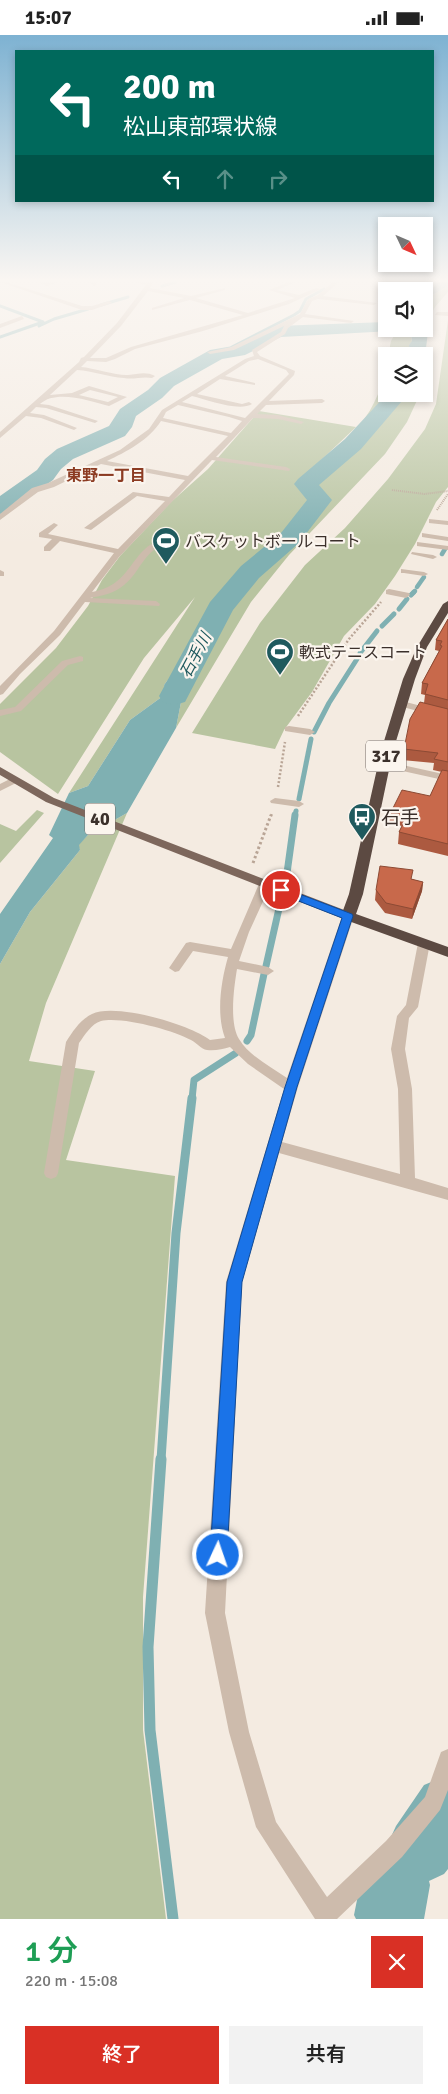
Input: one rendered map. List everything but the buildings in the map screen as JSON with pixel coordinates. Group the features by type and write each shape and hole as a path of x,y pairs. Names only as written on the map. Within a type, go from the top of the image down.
{"highway":[{"name":"317","path":"348,916 356,894 384,764 402,704 422,647 448,604"},
{"path":"348,916 448,952"}],"main road":[{"name":"40","path":"0,770 14,781 50,800 348,916"}],"street":[{"path":"2,432 72,370"},
{"path":"97,370 126,377 143,374 152,376"},
{"path":"0,518 35,490 51,485 101,462 147,435 164,411 230,370"},
{"path":"0,692 17,672 57,633 119,552 292,374 290,370"},
{"path":"218,377 252,384"},
{"path":"43,397 73,395 109,404 124,397 89,388 73,395"},
{"path":"190,394 242,406 249,404"},
{"path":"264,403 322,401"},
{"path":"176,403 249,418 278,417 301,422"},
{"path":"34,405 47,406 95,421"},
{"path":"23,414 42,416 74,428"},
{"path":"159,419 233,435"},
{"path":"66,431 83,425"},
{"path":"211,458 286,469"},
{"path":"101,462 191,479"},
{"path":"88,527 136,494 169,499"},
{"path":"54,525 42,535 119,552"},
{"path":"428,528 446,527"},
{"path":"428,528 448,539"},
{"path":"47,549 58,538"},
{"path":"82,598 106,592 120,585 149,546 165,540"},
{"path":"420,544 448,548"},
{"path":"415,554 433,557"},
{"path":"404,571 424,574"},
{"path":"389,593 406,595"},
{"path":"82,598 156,604"},
{"path":"0,713 18,709 65,663 80,659"},
{"path":"402,704 448,716"},
{"path":"289,729 310,732"},
{"path":"384,764 448,778"},
{"path":"0,788 14,781"},
{"path":"275,801 299,804"},
{"path":"265,884 242,932 228,975 227,1011 229,1029 233,1041 243,1052 291,1087"},
{"path":"348,916 291,1087 234,1282 215,1613 238,1732 267,1827 326,1917 394,1849 433,1803 448,1759"},
{"path":"408,1182 405,1089 398,1049 403,1016 412,1007 424,943"},
{"path":"175,968 190,946 268,971"},
{"path":"51,1173 73,1042 83,1027 97,1017 114,1016 165,1024 197,1037 207,1045 218,1045 233,1041"},
{"path":"274,1146 448,1194"}],"path":[{"path":"392,490 424,495 448,493"},
{"path":"428,528 448,493"},
{"path":"245,876 257,857 270,822 289,729 349,639 389,593"}],"green space":[{"path":"441,370 448,370 448,487 436,502 415,544 395,576 375,604 344,636 312,692 284,730 275,749 192,733 260,623 305,565 345,528 388,479 425,429 436,404"},
{"path":"378,393 378,402 389,402 385,408 393,402 416,402 407,422 385,454 289,555 251,602 176,728 182,697 190,685 187,678 201,654 171,676 164,685 166,690 163,696 130,720 88,786 69,793 195,597 144,658 58,794 0,752 0,704 56,648 88,606 102,580 120,556 171,502 208,469 259,411 356,427 299,481 342,445 365,418"},
{"path":"37,810 44,813 0,863 0,824 16,831"},
{"path":"127,813 46,1003 29,1061 95,1071 66,1160 175,1176 143,1597 143,1730 166,1919 0,1919 0,964 30,912 80,850 78,845 88,835"}],"water":[{"path":"199,647 201,654 187,678 190,685 182,697 176,728 127,813 88,835 79,845 80,850 30,912 0,964 0,914 53,838 49,835 69,793 88,786 130,720 163,696 166,690 164,685 171,676 182,668"}],"waterway":[{"path":"0,507 45,475 53,464 65,454 117,431 121,427 127,413 155,394 167,382 189,370"},
{"name":"石手川","path":"174,696 220,608 250,572 290,538 320,500 306,484 353,444 391,402"},
{"path":"442,554 445,549"},
{"path":"417,587 424,577"},
{"path":"411,595 415,591"},
{"path":"399,609 407,599"},
{"path":"382,626 394,614"},
{"path":"360,653 377,631"},
{"path":"314,732 329,703 357,659"},
{"path":"299,799 311,739"},
{"path":"295,816 296,811"},
{"path":"266,966 287,873 295,815"},
{"path":"247,1041 251,1035 264,974"},
{"path":"192,1099 194,1080 236,1053"},
{"path":"161,1460 176,1233 192,1098"},
{"path":"161,1459 148,1647 150,1730 173,1919"},
{"path":"420,1850 448,1809"},
{"path":"390,1915 395,1885"}],"place":[{"name":"バスケットボールコート","path":"166,565"},
{"name":"軟式テニスコート","path":"280,676"},
{"name":"石手","path":"362,841"}],"district":[{"name":"東野一丁目","path":"106,475"}],"route":[{"path":"218,1555 234,1282 291,1087 348,916 281,890"}]}
